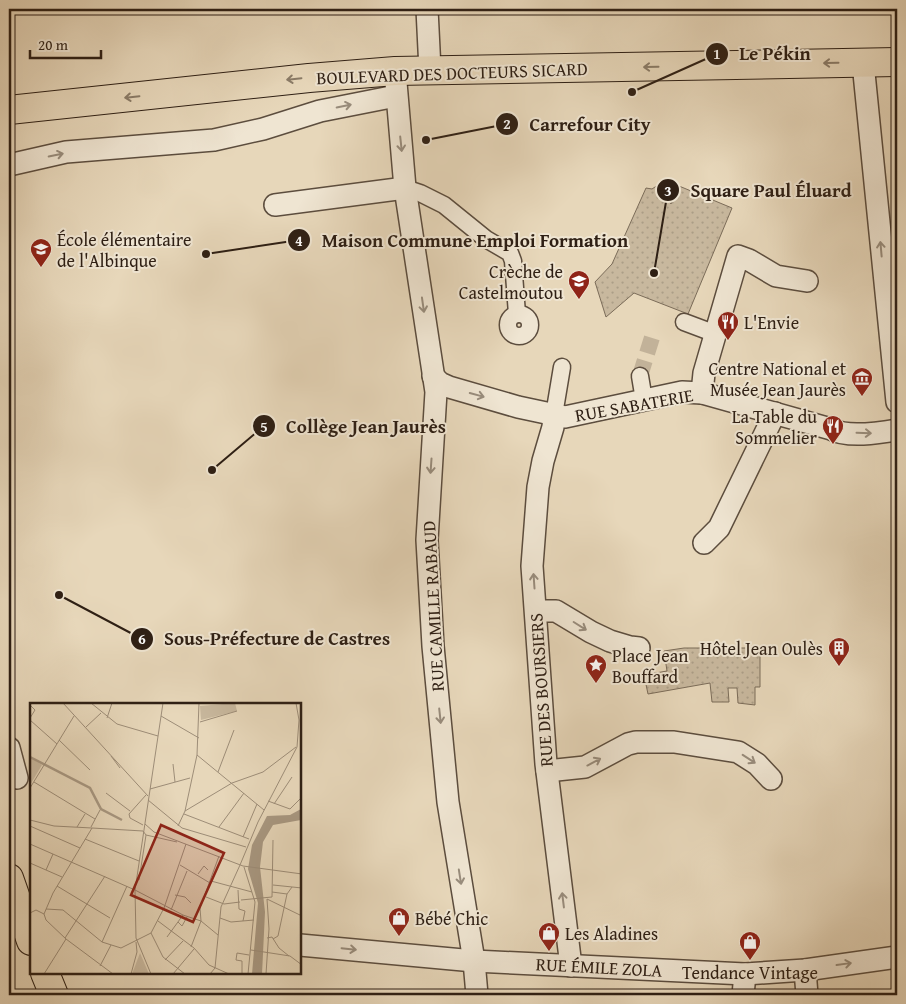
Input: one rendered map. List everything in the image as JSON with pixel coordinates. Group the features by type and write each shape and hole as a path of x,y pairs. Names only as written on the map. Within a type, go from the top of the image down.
{"main road":[{"name":"BOULEVARD DES DOCTEURS SICARD","path":"9,110 300,79 395,83 430,70 897,62"},
{"path":"9,878 24,932"},
{"path":"45,974 54,995"}],"street":[{"path":"427,9 430,70"},
{"path":"863,63 891,280 897,402"},
{"path":"9,165 66,152 222,138 262,129 320,111 395,83"},
{"name":"RUE CAMILLE RABAUD","path":"395,83 405,188 436,392 427,540 433,646 448,802 474,961 476,995"},
{"path":"275,205 405,188 420,193 444,205 486,239 510,253 513,261 517,314"},
{"path":"702,393 704,373 738,256 749,260 776,276 807,281"},
{"path":"684,322 716,334"},
{"path":"554,415 562,368"},
{"name":"RUE SABATERIE","path":"433,376 440,383 449,387 565,417 682,392 702,393 831,428 838,433 874,434 897,430"},
{"path":"640,376 644,400"},
{"path":"704,543 719,528 775,413"},
{"name":"RUE DES BOURSIERS","path":"554,415 542,462 532,566 547,771 571,966"},
{"path":"536,611 556,611 610,641 639,648"},
{"path":"547,771 585,767 628,744 636,742 674,742 738,752 757,764 771,779"},
{"path":"9,748 17,778"},
{"name":"RUE ÉMILE ZOLA","path":"301,945 474,961 745,974 805,970 897,957"},
{"path":"805,970 807,995"},
{"path":"743,995 745,974"}],"shaded area":[{"path":"658,185 671,204 679,186 732,208 688,314 634,293 606,317 595,282 612,264 646,188 652,189"},
{"path":"684,648 760,648 760,687 755,687 755,705 738,703 737,688 728,688 729,702 712,702 710,683 648,694 644,675 667,671 664,651"}],"tunnel":[{"path":"640,376 654,331"}],"place":[{"name":"Le Pékin","path":"632,92"},
{"name":"Carrefour City","path":"426,140"},
{"name":"Maison Commune Emploi Formation","path":"206,254"},
{"name":"École élémentaire de l'Albinque","path":"41,268"},
{"name":"Square Paul Éluard","path":"654,273"},
{"name":"Crèche de Castelmoutou","path":"579,300"},
{"name":"L'Envie","path":"728,341"},
{"name":"Centre National et Musée Jean Jaurès","path":"862,397"},
{"name":"La Table du Sommelier","path":"833,445"},
{"name":"Collège Jean Jaurès","path":"212,470"},
{"name":"Sous-Préfecture de Castres","path":"59,595"},
{"name":"Hôtel Jean Oulès","path":"839,667"},
{"name":"Place Jean Bouffard","path":"596,684"},
{"name":"Bébé Chic","path":"399,937"},
{"name":"Les Aladines","path":"549,952"},
{"name":"Tendance Vintage","path":"750,961"}]}
